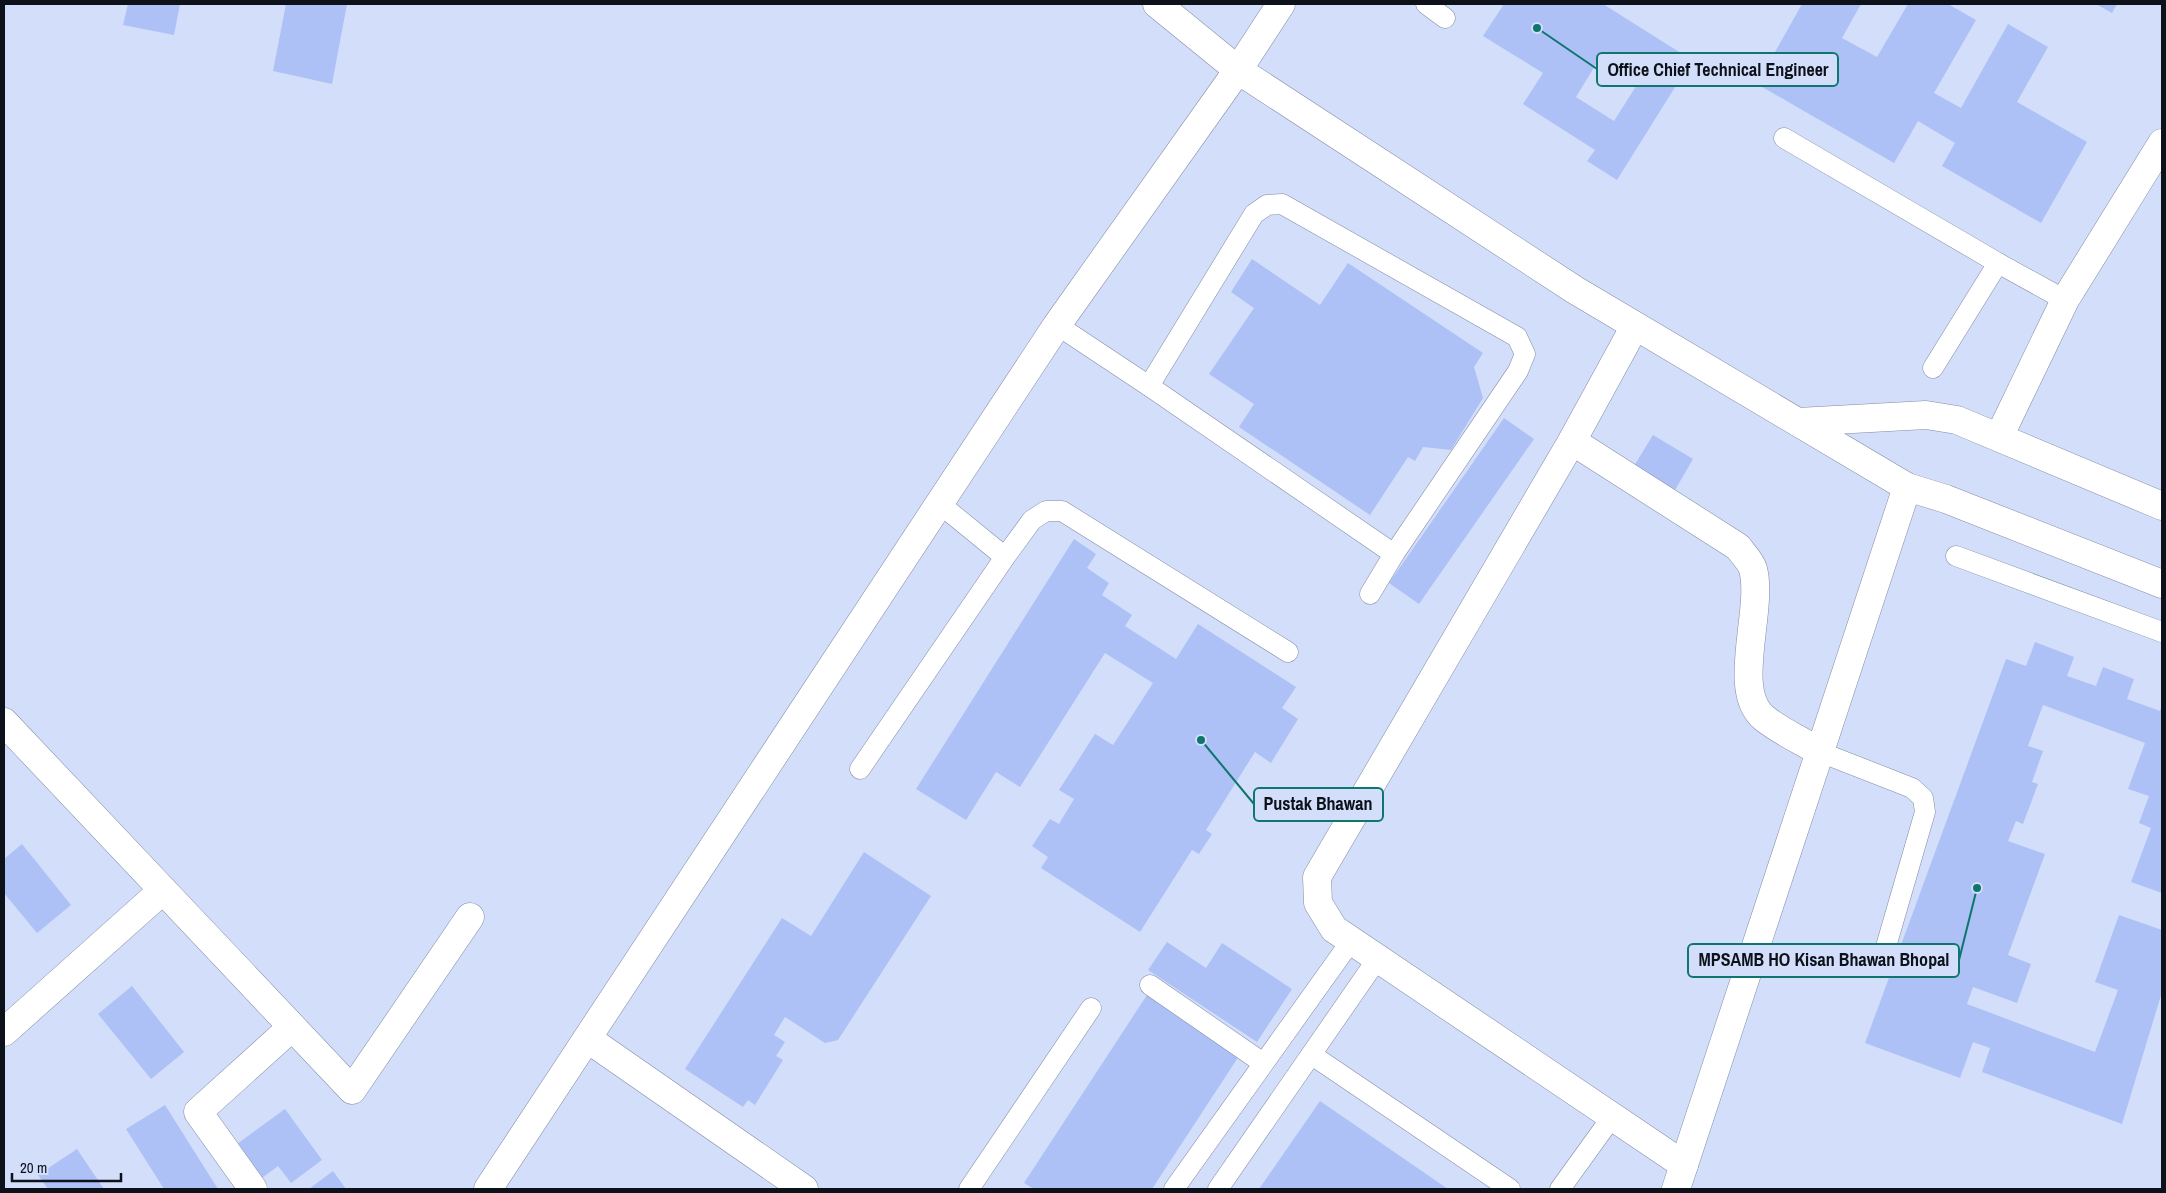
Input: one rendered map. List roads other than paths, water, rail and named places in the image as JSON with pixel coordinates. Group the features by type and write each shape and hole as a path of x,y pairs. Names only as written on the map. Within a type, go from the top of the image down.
{"street":[{"path":"488,1189 1056,326 1238,70 1281,4"},
{"path":"1169,8 1238,70 1558,280 1907,487 1946,499 2162,584"},
{"path":"1999,437 2064,300 2162,143"},
{"path":"1636,326 1572,441 1318,877 1318,903 1334,929 1612,1117 1680,1177 1907,487"},
{"path":"1798,422 1926,415 1957,420 2162,506"},
{"path":"1572,441 1738,547 1753,568 1756,592 1748,685 1752,703 1764,718 1820,752"},
{"path":"4,722 352,1090 470,917"},
{"path":"4,1032 163,890"},
{"path":"252,1189 198,1112 292,1027"},
{"path":"588,1039 804,1189"}],"lane":[{"path":"1426,4 1445,18"},
{"path":"1784,138 2064,300"},
{"path":"1148,386 1254,214 1267,205 1282,204 1517,337 1525,354 1518,371 1394,554 1370,594"},
{"path":"1933,368 1998,263"},
{"path":"1056,326 1148,386 1394,554"},
{"path":"940,504 1005,557"},
{"path":"860,768 1005,557 1032,520 1046,511 1062,511 1288,652"},
{"path":"1956,556 2162,632"},
{"path":"1820,752 1912,788 1923,798 1925,812 1887,943"},
{"path":"1174,1189 1351,941"},
{"path":"1218,1189 1378,958"},
{"path":"1150,985 1263,1063"},
{"path":"969,1189 1091,1008"},
{"path":"1312,1055 1510,1189"},
{"path":"1560,1189 1612,1117"}],"place":[{"name":"Office Chief Technical Engineer","path":"1537,28"},
{"name":"Pustak Bhawan","path":"1201,740"},
{"name":"MPSAMB HO Kisan Bhawan Bhopal","path":"1977,888"}]}
